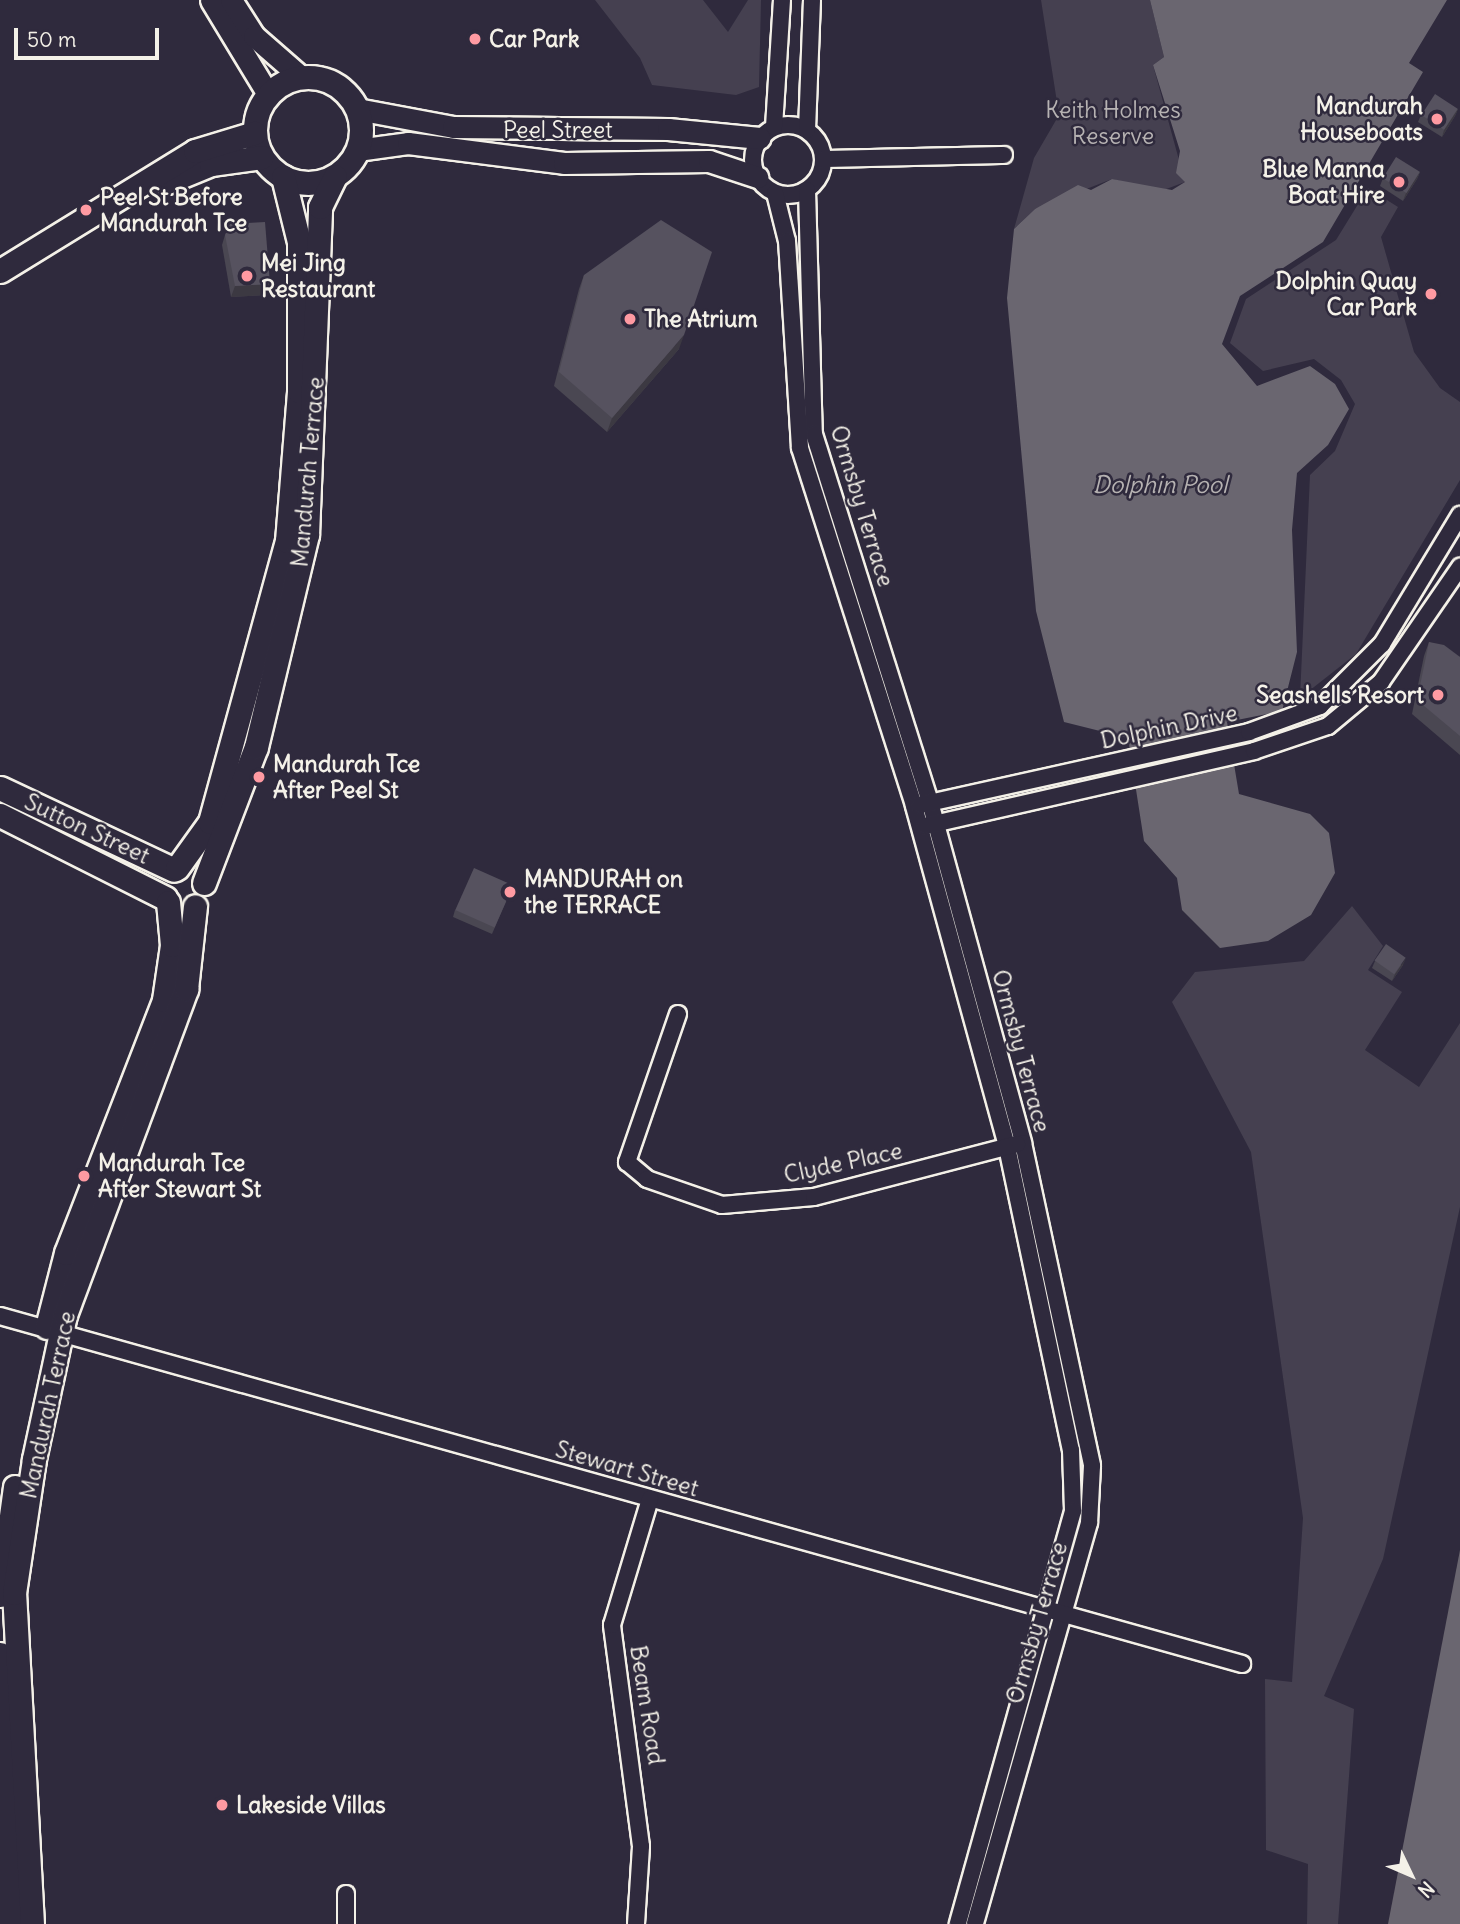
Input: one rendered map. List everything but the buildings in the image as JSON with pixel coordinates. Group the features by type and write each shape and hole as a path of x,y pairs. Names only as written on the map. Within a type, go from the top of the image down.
{"main road":[{"path":"301,77 340,87 357,109 357,150 335,176 300,183 283,177 262,157 254,133 268,94 301,77"},
{"path":"0,271 122,201 195,151 254,133"},
{"path":"122,201 211,164 262,157"},
{"name":"Mandurah Terrace","path":"204,883 256,747 307,535 320,207 335,176"},
{"name":"Mandurah Terrace","path":"176,869 210,822 287,541 299,391 299,242 283,177"},
{"name":"Sutton Street","path":"0,788 176,869"},
{"name":"Sutton Street","path":"0,815 167,900"},
{"path":"176,869 192,869 204,883 195,906 183,909 167,900 163,884 176,869"},
{"name":"Mandurah Terrace","path":"0,1595 70,1242 164,1000 172,945 167,900"},
{"name":"Mandurah Terrace","path":"32,1924 14,1593 54,1330 186,989 195,906"},
{"path":"0,1654 11,1924"}],"street":[{"path":"211,0 268,94"},
{"path":"231,0 254,36 301,77"},
{"path":"782,0 767,133 752,157 757,177 775,193 807,190 823,159"},
{"path":"812,0 807,130 823,159"},
{"name":"Peel Street","path":"357,109 453,127 668,129 767,133"},
{"path":"767,133 807,130"},
{"name":"Peel Street","path":"357,150 408,143 564,163 709,161 757,177"},
{"path":"823,159 1004,155"},
{"name":"Ormsby Terrace","path":"807,190 814,434 922,804 919,828 1015,1145 1070,1450 1073,1511 958,1924"},
{"name":"Ormsby Terrace","path":"775,193 787,241 800,448 922,804 936,824 1092,1466 1089,1523 975,1924"},
{"name":"Dolphin Drive","path":"922,804 1279,724 1320,706 1357,674 1460,515"},
{"name":"Dolphin Drive","path":"919,828 1281,744 1328,726 1358,705 1402,656 1460,567"},
{"name":"Clyde Place","path":"678,1014 627,1162 647,1179 722,1205 814,1196 1015,1145"},
{"name":"Stewart Street","path":"0,1316 650,1499 1045,1606 1242,1664"},
{"name":"Beam Road","path":"636,1924 641,1846 612,1626 650,1499"},
{"path":"346,1894 346,1924"}],"green space":[{"path":"595,0 703,0 728,32 748,0 761,0 759,87 736,95 652,85 640,58"},
{"name":"Keith Holmes Reserve","path":"1041,0 1150,0 1164,57 1153,65 1185,182 1161,191 1112,179 1035,209 1014,229 1034,158 1059,115"},
{"path":"1368,188 1398,207 1381,237 1414,352 1440,388 1460,402 1460,480 1356,654 1300,698 1310,475 1335,451 1355,404 1341,380 1314,359 1263,371 1230,343 1246,299 1336,240"},
{"path":"1352,906 1383,946 1368,970 1402,992 1365,1050 1419,1087 1460,1023 1460,1207 1383,1559 1324,1696 1354,1709 1338,1924 1307,1924 1308,1864 1266,1850 1265,1679 1292,1682 1303,1518 1251,1152 1172,1002 1195,972 1304,961"}],"water":[{"name":"Dolphin Pool","path":"1150,0 1447,0 1409,63 1423,72 1323,242 1240,296 1222,344 1257,386 1310,366 1335,384 1349,409 1328,445 1297,473 1292,530 1297,652 1282,711 1227,722 1239,794 1310,814 1329,833 1335,873 1311,915 1268,941 1220,948 1182,910 1177,878 1144,841 1128,738 1064,722 1036,611 1007,298 1014,229 1035,209 1078,185 1091,190 1112,179 1172,190 1185,182 1176,173 1180,151 1153,65 1164,57"},
{"path":"1460,1550 1460,1924 1388,1924"}],"place":[{"name":"Car Park","path":"475,39"},
{"name":"Mandurah Houseboats","path":"1437,119"},
{"name":"Blue Manna Boat Hire","path":"1399,182"},
{"name":"Peel St Before Mandurah Tce","path":"86,210"},
{"name":"Mei Jing Restaurant","path":"247,276"},
{"name":"Dolphin Quay Car Park","path":"1431,294"},
{"name":"The Atrium","path":"630,319"},
{"name":"Seashells Resort","path":"1438,695"},
{"name":"Mandurah Tce After Peel St","path":"259,777"},
{"name":"MANDURAH on the TERRACE","path":"510,892"},
{"name":"Mandurah Tce After Stewart St","path":"84,1176"},
{"name":"Lakeside Villas","path":"222,1805"}]}
